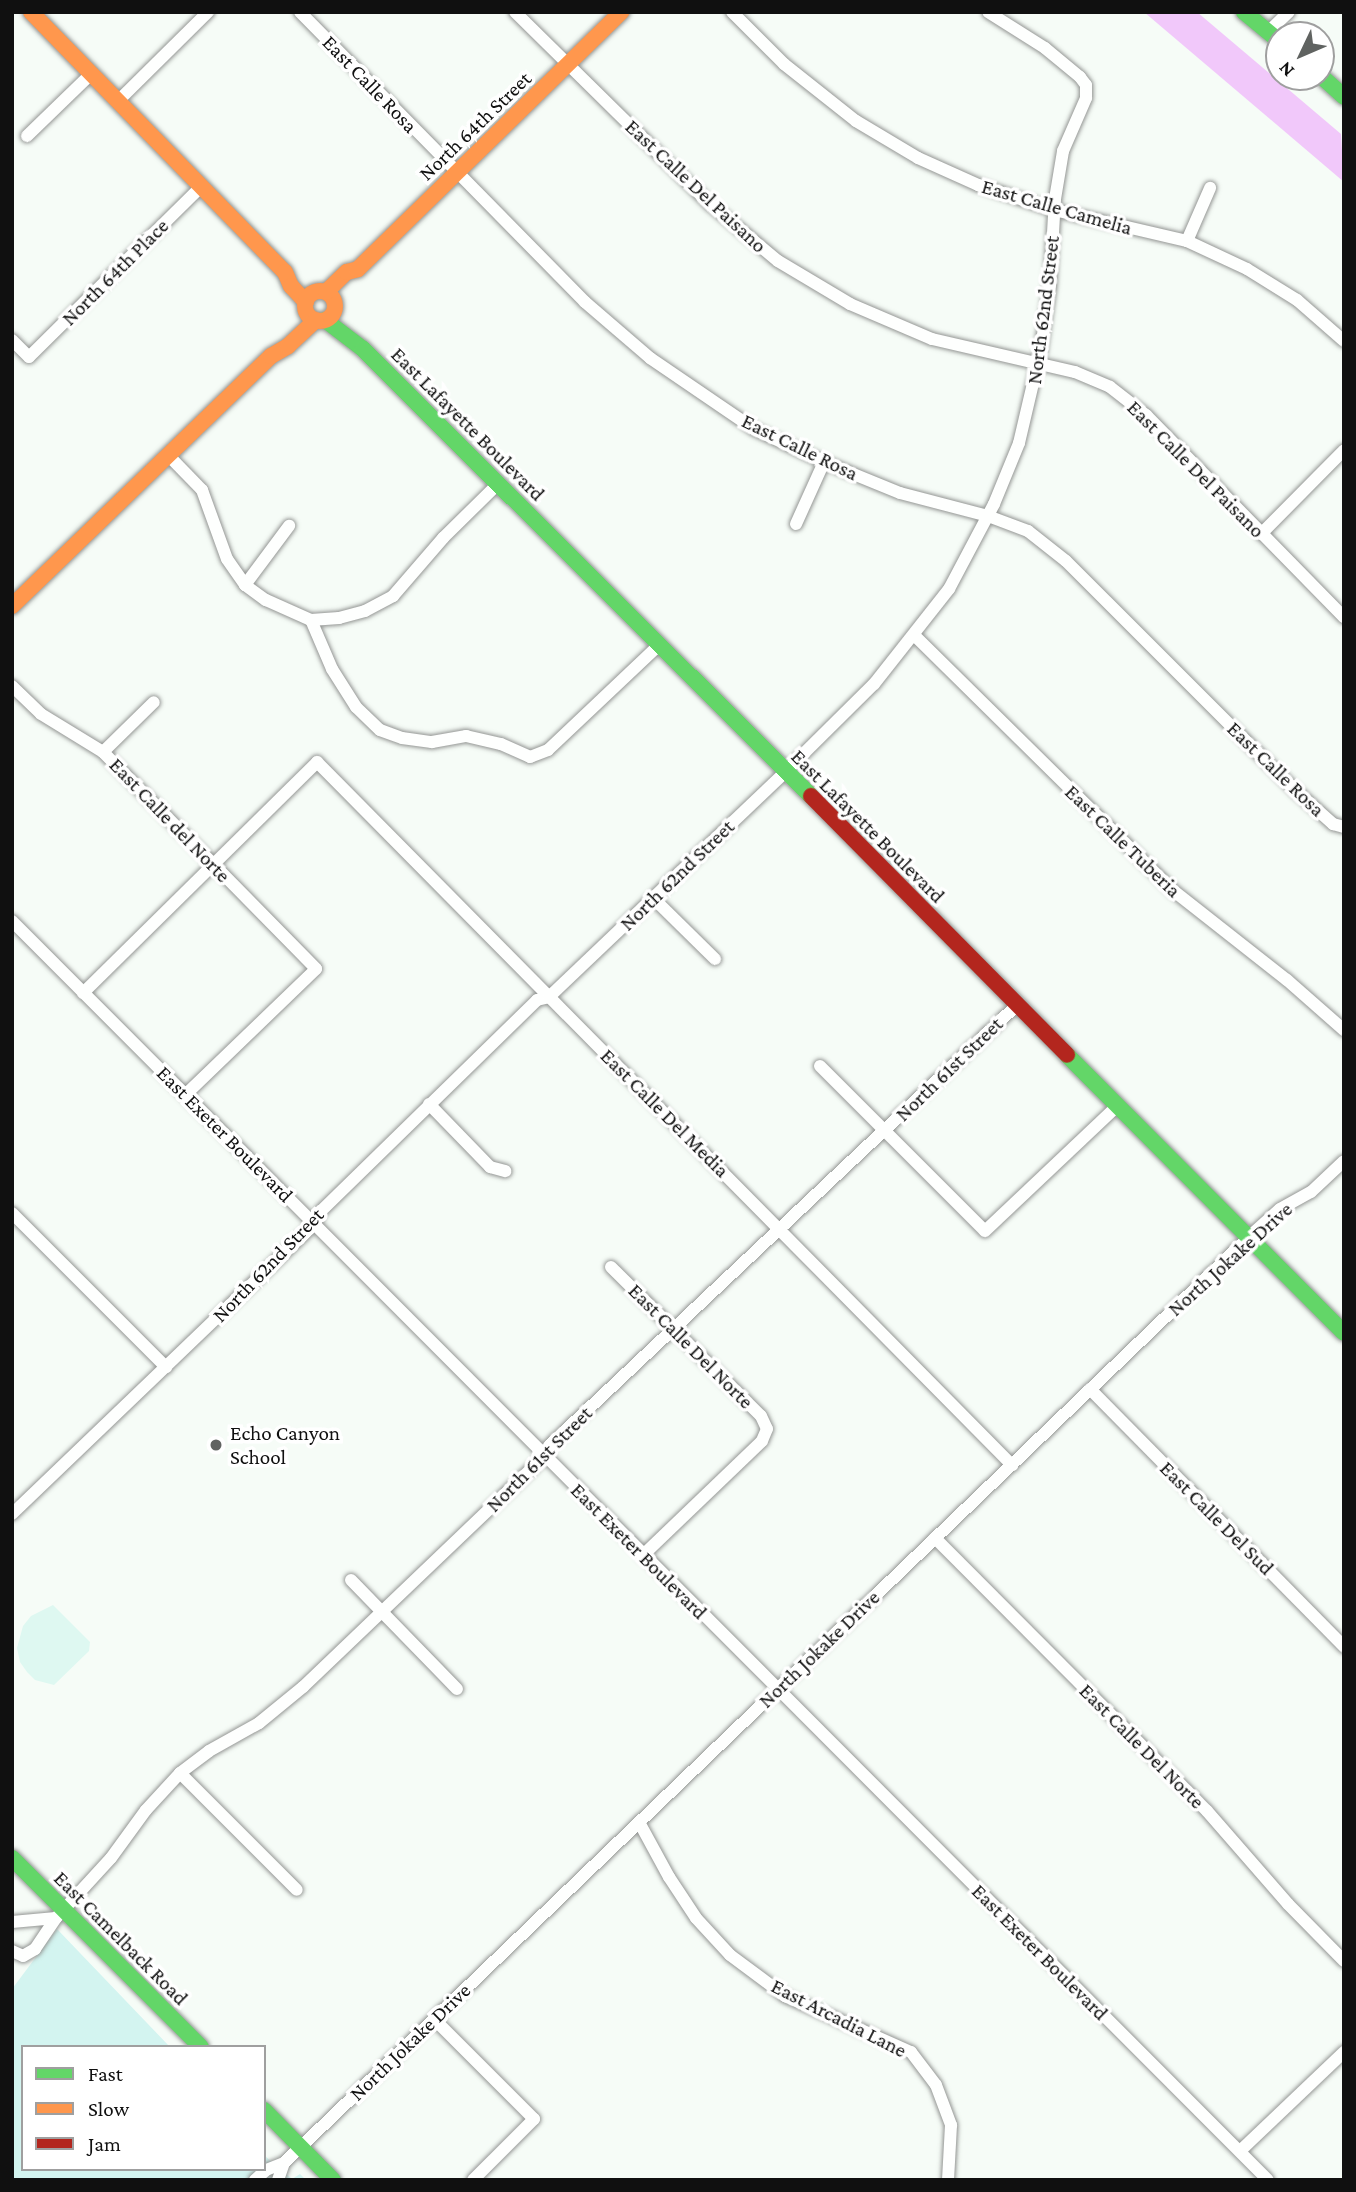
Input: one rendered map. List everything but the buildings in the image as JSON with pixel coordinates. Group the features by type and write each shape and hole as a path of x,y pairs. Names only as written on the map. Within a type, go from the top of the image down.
{"street":[{"name":"East Lafayette Boulevard","path":"31,12 285,272 291,286 321,306 1344,1333"},
{"path":"118,101 208,12"},
{"name":"East Calle Rosa","path":"300,12 585,302 649,358 754,429 824,462 900,493 988,516 1028,531 1066,561 1296,792 1338,825"},
{"name":"East Calle Del Paisano","path":"515,12 711,205 778,261 850,304 932,339 1075,372 1110,387 1146,415 1344,617"},
{"name":"North 64th Street","path":"12,606 271,356 288,346 347,272 358,269 621,12"},
{"name":"East Calle Camelia","path":"732,12 784,64 856,121 918,158 978,185 1054,210 1186,241 1247,269 1287,294 1344,341"},
{"name":"North 62nd Street","path":"15,1505 166,1367 314,1224 321,1211 537,1000 549,997 785,772 874,684 915,636 949,589 988,516 1019,443 1038,365 1050,285 1054,210 1063,150 1086,98 1086,85 1045,48 989,12"},
{"path":"1244,12 1265,30"},
{"path":"27,136 91,74"},
{"name":"North 64th Place","path":"12,340 29,357 202,186"},
{"path":"1186,241 1210,188"},
{"path":"1261,534 1344,450"},
{"path":"168,455 202,490 227,559 245,585 266,600 311,620 339,618 365,611 394,596 443,538 499,483"},
{"path":"796,524 824,462"},
{"path":"245,585 289,526"},
{"path":"311,620 332,669 356,707 380,730 402,738 432,741 466,736 501,744 530,757 548,750 659,645"},
{"name":"East Calle Tuberia","path":"915,636 1175,892 1287,980 1344,1030"},
{"name":"East Calle del Norte","path":"12,686 41,714 103,752 316,969 186,1094"},
{"path":"103,752 154,702"},
{"name":"East Calle Del Media","path":"213,865 317,762 1012,1465"},
{"path":"83,993 213,865"},
{"path":"653,898 715,959"},
{"name":"East Exeter Boulevard","path":"12,920 1268,2180"},
{"name":"North 61st Street","path":"12,1951 23,1956 35,1949 60,1914 111,1858 161,1792 180,1773 209,1751 259,1723 284,1704 383,1613 545,1456 550,1445 1016,1006"},
{"path":"820,1066 985,1231 1117,1106"},
{"path":"429,1104 490,1167 505,1171"},
{"name":"North Jokake Drive","path":"284,2163 1250,1236 1280,1209 1311,1192 1344,1161"},
{"path":"12,1213 166,1367"},
{"name":"East Calle Del Norte","path":"611,1267 761,1416 767,1429 762,1441 643,1555"},
{"name":"East Calle Del Sud","path":"1090,1389 1344,1647"},
{"name":"East Calle Del Norte","path":"935,1538 1215,1818 1288,1903 1344,1961"},
{"path":"351,1580 457,1689"},
{"path":"180,1773 297,1890"},
{"name":"East Arcadia Lane","path":"639,1822 668,1877 696,1918 730,1955 785,1996 911,2052 936,2085 951,2125 948,2180"},
{"name":"East Camelback Road","path":"12,1858 60,1914 199,2045"},
{"path":"13,1923 60,1914"},
{"path":"435,2020 534,2119 473,2180"},
{"path":"1240,2151 1344,2052"},
{"path":"266,2112 333,2180"},
{"path":"266,2170 284,2163"},
{"path":"278,2180 284,2163"}],"shaded area":[{"path":"1144,12 1197,12 1265,70 1265,91 1290,91 1341,134 1344,182"},
{"path":"53,1605 90,1642 89,1651 54,1685 35,1680 27,1672 20,1662 17,1648 23,1626 31,1616"},
{"path":"57,1929 168,2045 21,2045 21,2171 266,2171 266,2157 292,2179 300,2174 306,2180 12,2180 12,1989"}],"traffic: fast":[{"path":"1244,12 1265,29"},
{"path":"1335,89 1344,97"},
{"path":"325,320 363,349 811,796"},
{"path":"1067,1055 1344,1333"},
{"path":"12,1858 199,2045"},
{"path":"266,2112 333,2180"}],"traffic: slow":[{"path":"31,12 285,272 291,286 306,302"},
{"path":"326,292 347,272 358,269 621,12"},
{"path":"320,291 331,295 335,306 331,317 320,321 309,317 305,306 309,295 320,291"},
{"path":"12,606 271,356 288,346 316,320"}],"traffic: jam":[{"path":"811,796 1067,1055"}],"place":[{"name":"Echo Canyon School","path":"216,1445"}]}
